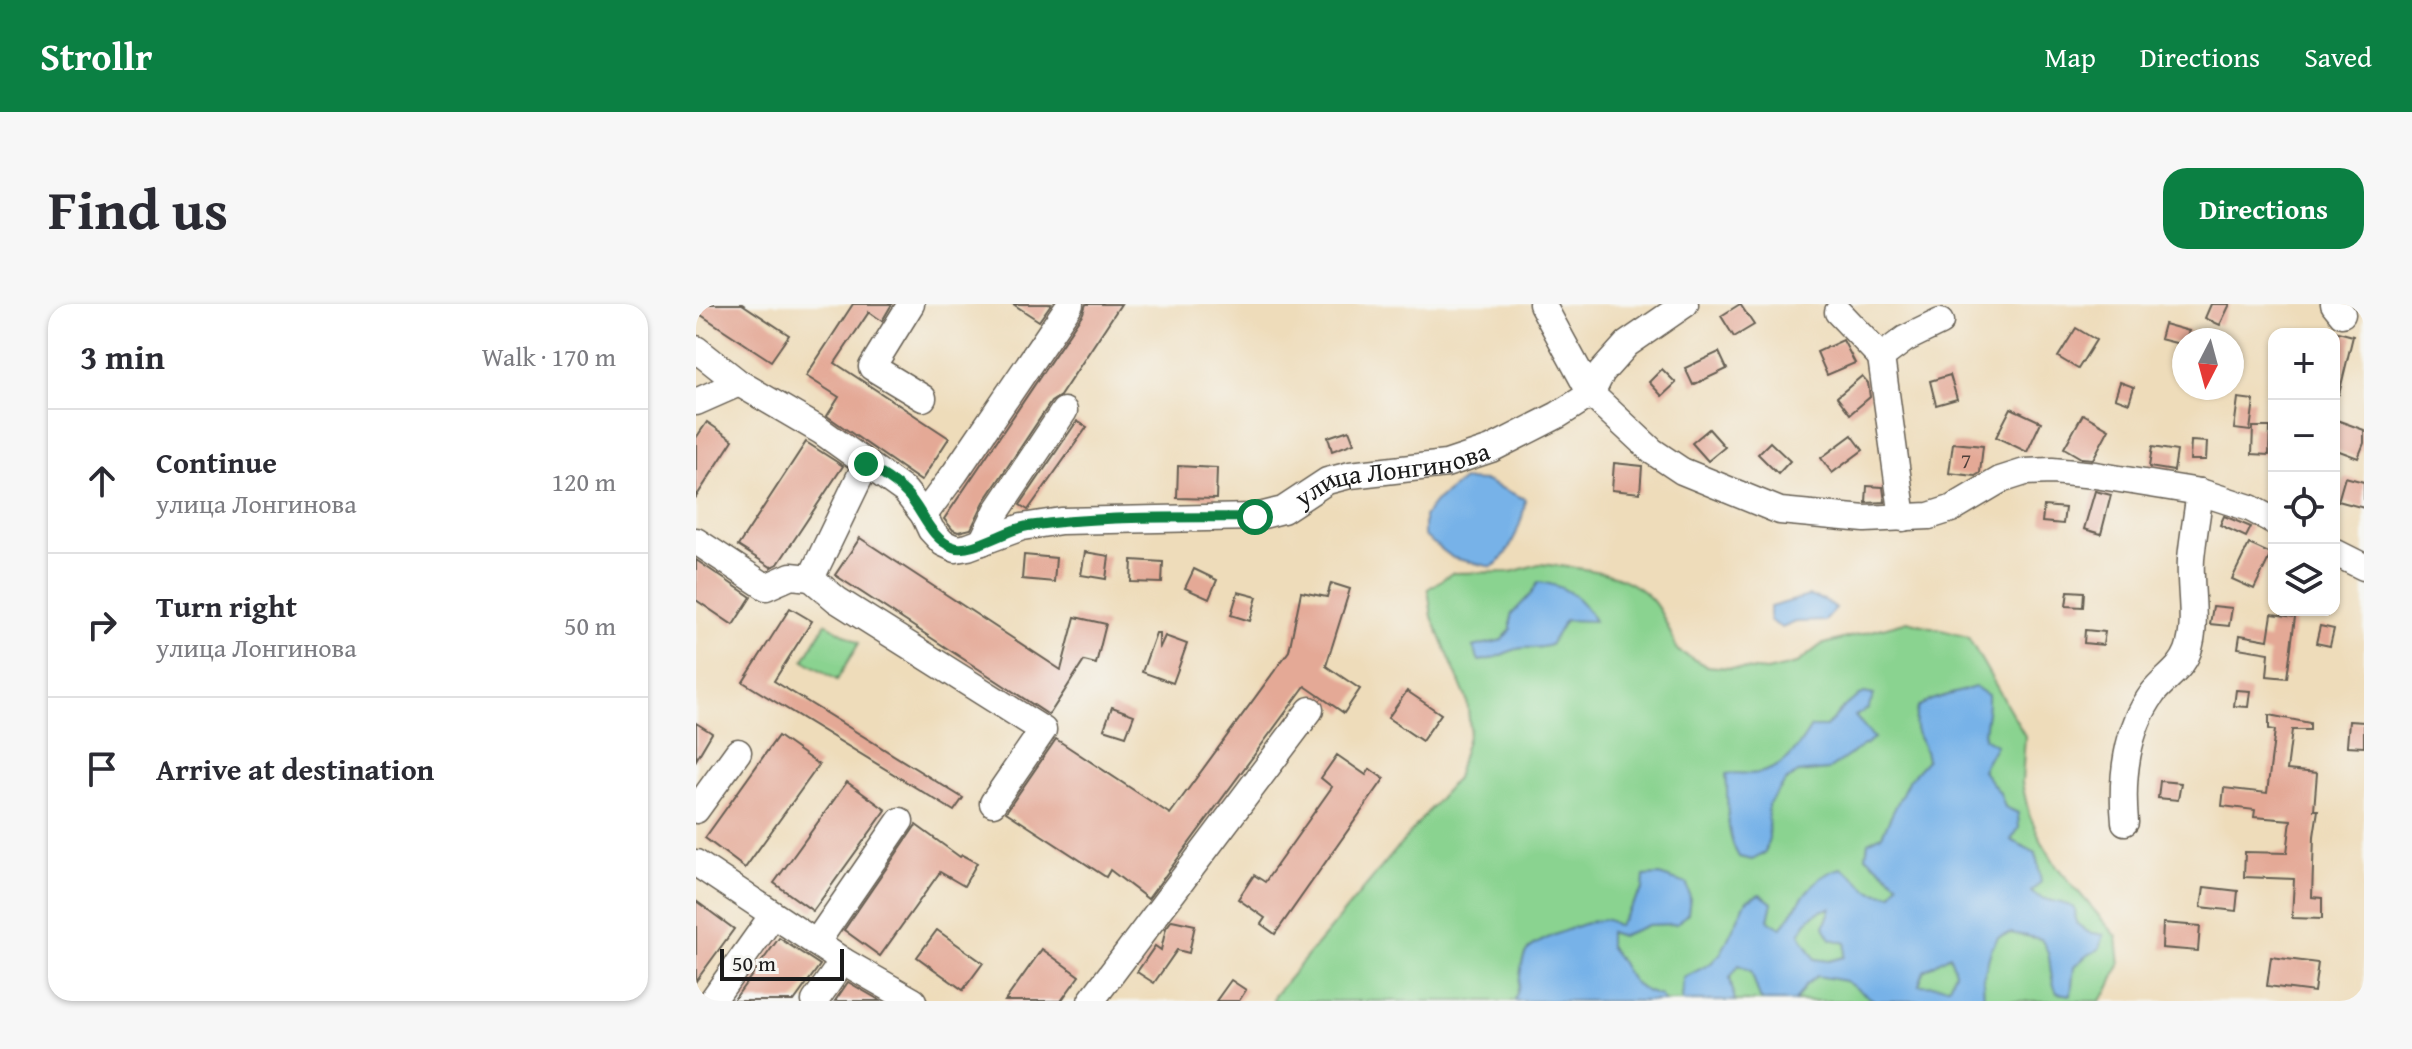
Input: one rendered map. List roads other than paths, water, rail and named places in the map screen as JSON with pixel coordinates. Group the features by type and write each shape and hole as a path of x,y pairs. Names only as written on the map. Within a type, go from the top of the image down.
{"street":[{"path":"911,304 872,367 923,398"},
{"path":"924,515 1070,304"},
{"path":"1542,304 1591,394 1652,451 1682,471 1780,511 1865,519 1929,516 1951,509 2000,480 2025,472 2052,471 2200,492 2250,508 2268,518"},
{"name":"улица Лонгинова","path":"696,349 739,383 821,431 905,491 924,515 931,530 943,543 956,549 1022,527 1061,521 1255,517 1283,510 1327,481 1350,475 1446,464 1491,449 1558,415 1591,394 1602,372 1627,344 1685,304"},
{"path":"1838,312 1881,357 1903,518"},
{"path":"1881,357 1905,339 1940,322"},
{"path":"696,402 739,383"},
{"path":"982,542 997,511 1064,411"},
{"path":"811,578 866,464"},
{"path":"2125,822 2122,790 2127,755 2142,714 2154,692 2174,675 2187,653 2192,635 2191,561 2200,492"},
{"path":"696,541 766,587 791,576 811,578 837,600 1043,730 993,803"},
{"path":"2340,555 2364,567"},
{"path":"1091,1001 1310,710"},
{"path":"696,810 738,752"},
{"path":"816,943 900,821"},
{"path":"696,863 843,961 913,1001"},
{"path":"712,1001 773,915"},
{"path":"815,1001 843,961"}],"water":[{"path":"1463,480 1486,481 1525,499 1515,537 1505,555 1492,567 1453,558 1424,536 1424,516 1435,502"},
{"path":"1538,582 1572,594 1594,621 1565,620 1550,645 1517,649 1479,661 1473,647 1502,640 1511,629 1511,615"},
{"path":"1809,596 1824,600 1836,609 1825,621 1796,622 1782,628 1770,621 1770,607"},
{"path":"1975,687 1988,695 1984,738 1996,745 1982,770 2000,793 2005,807 2018,813 2019,828 2011,840 2036,853 2041,882 2031,892 2040,898 2075,908 2076,923 2088,932 2104,935 2099,949 2074,967 2071,995 2057,993 2048,953 2041,939 2011,933 1998,937 1991,950 1983,979 1984,1001 1875,1001 1845,981 1817,976 1795,1001 1765,1001 1760,998 1751,971 1739,965 1730,978 1735,1001 1682,1001 1683,978 1710,964 1721,953 1747,900 1760,894 1772,903 1768,920 1781,928 1813,885 1841,868 1873,892 1892,894 1898,883 1866,856 1868,842 1882,835 1908,781 1927,760 1915,724 1918,707","holes":["1831,908 1824,927 1831,939 1846,943 1844,957 1829,961 1815,959 1800,934 1812,916","1950,955 1955,972 1949,986 1919,985 1924,971"]},
{"path":"1864,693 1874,695 1868,709 1855,716 1874,738 1828,770 1798,773 1786,781 1768,805 1769,838 1765,853 1752,860 1739,857 1729,827 1726,774 1754,774 1784,762 1811,727 1826,727 1845,706"},
{"path":"1659,875 1687,884 1690,898 1688,913 1677,924 1648,925 1621,936 1609,932 1609,946 1634,983 1661,996 1664,1001 1514,1001 1526,952 1551,937 1590,922 1607,920 1618,926 1643,889 1644,876"}]}
